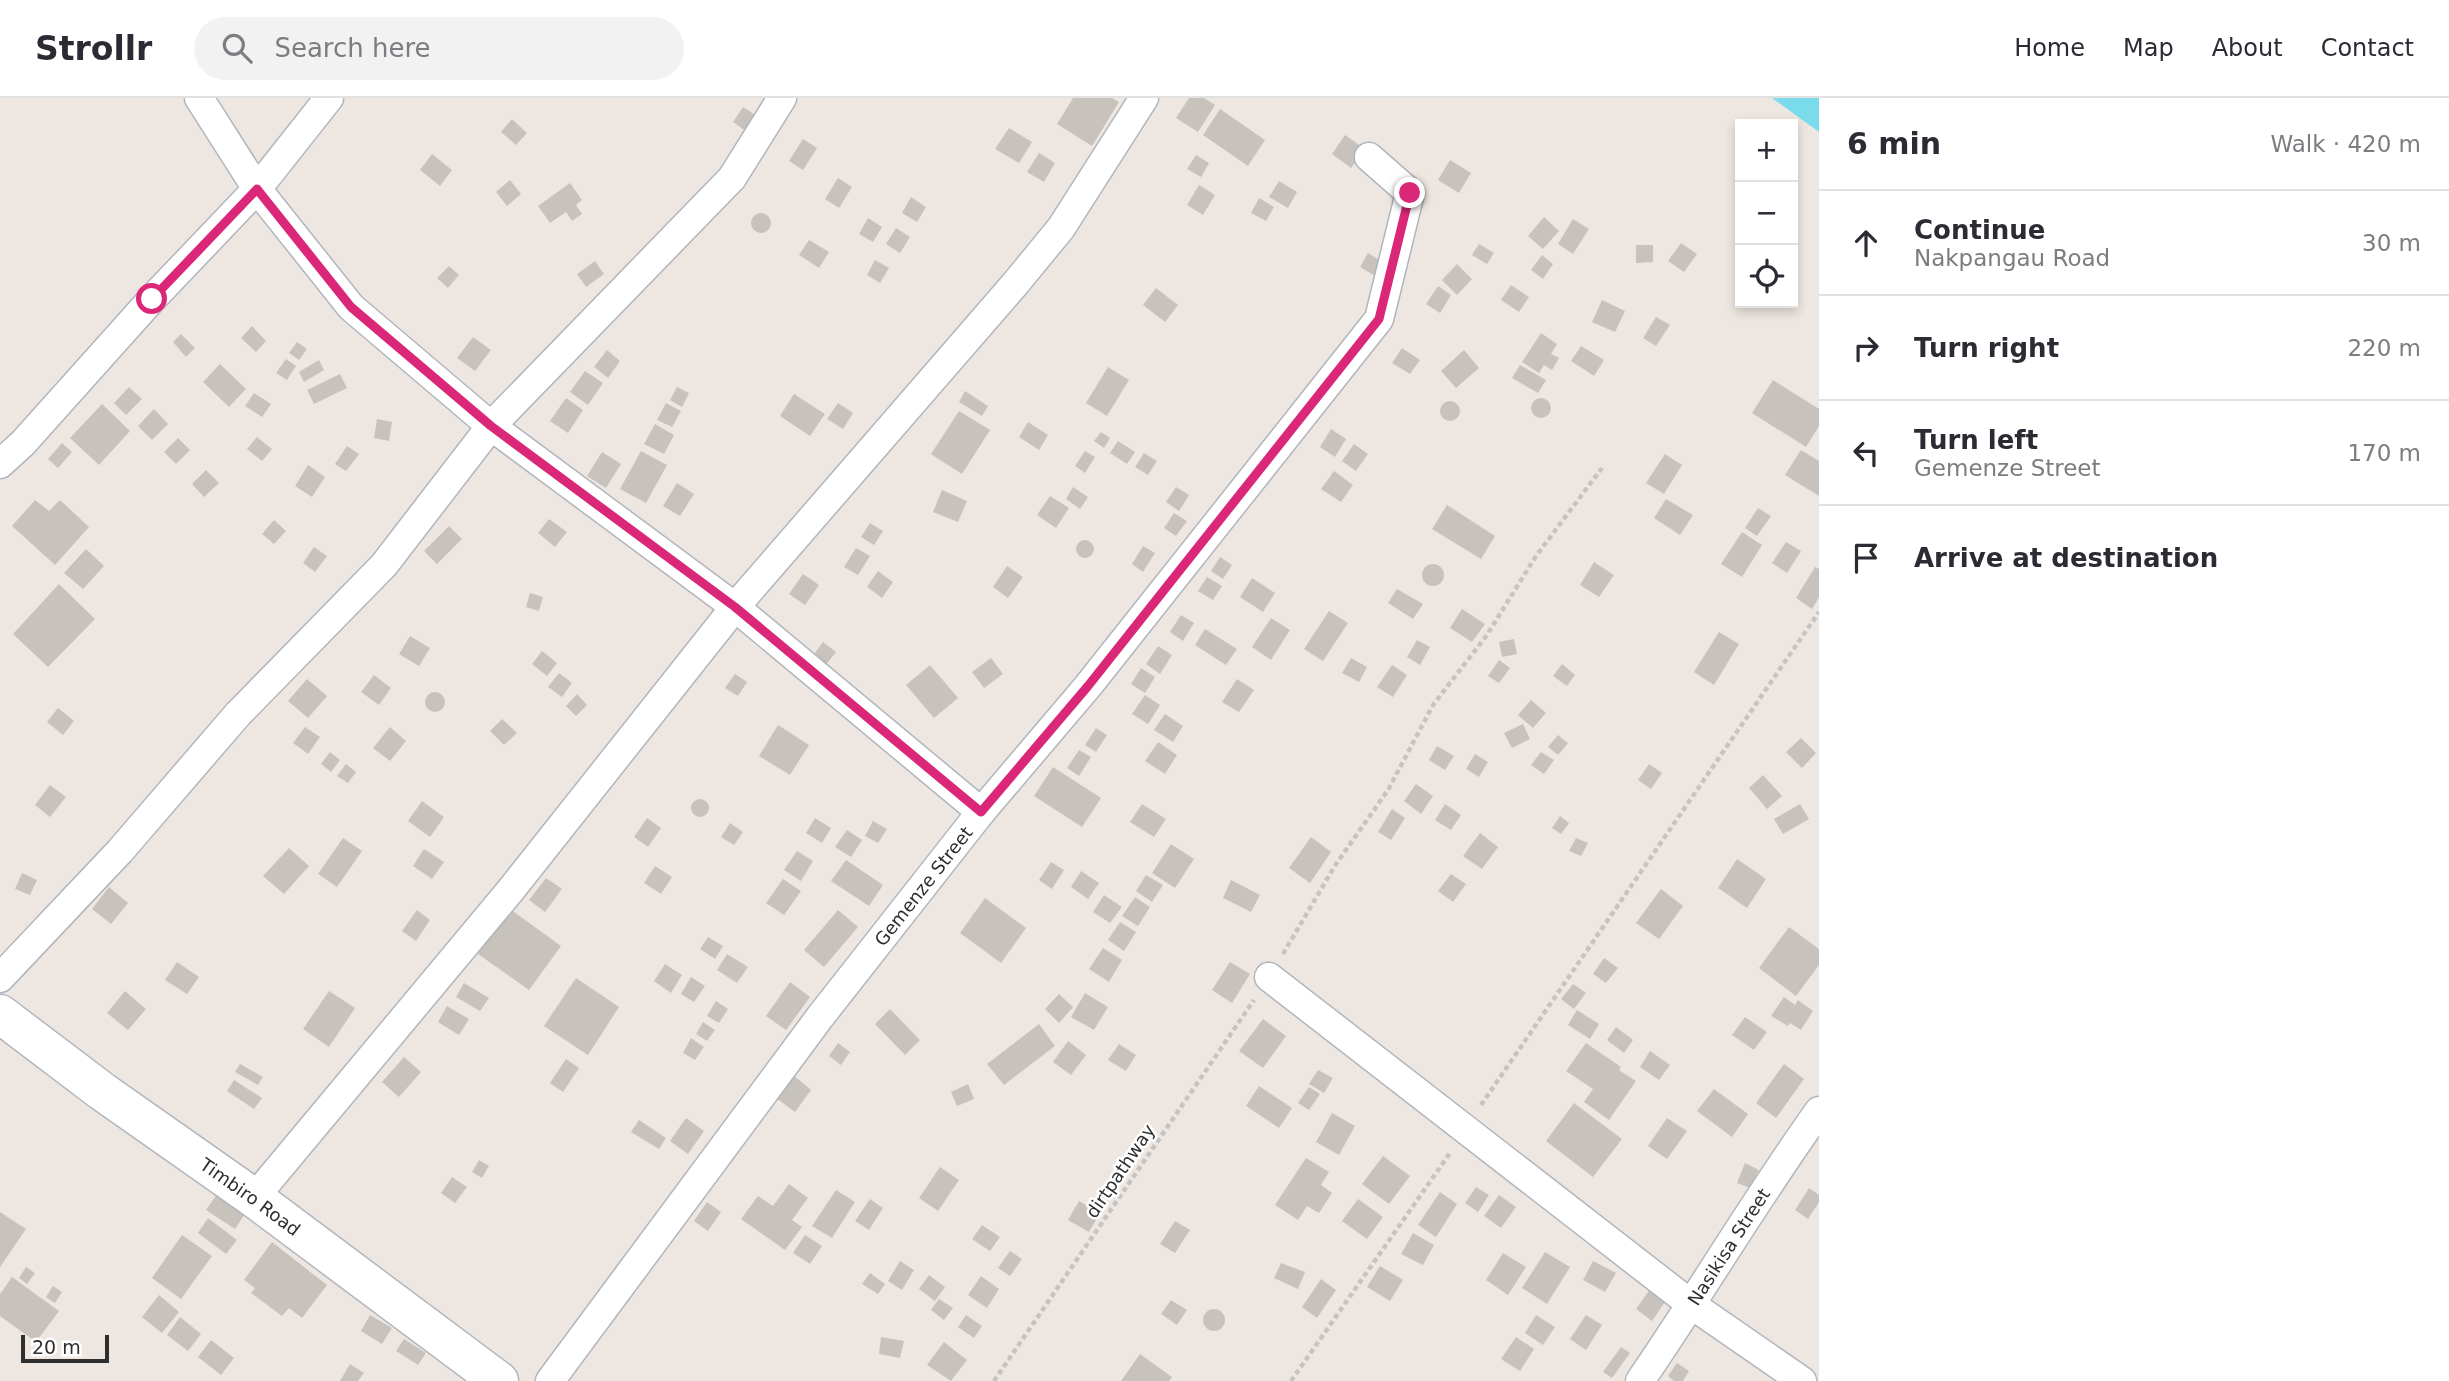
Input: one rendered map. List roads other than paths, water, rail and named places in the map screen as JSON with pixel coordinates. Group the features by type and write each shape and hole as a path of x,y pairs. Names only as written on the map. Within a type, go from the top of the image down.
{"main road":[{"name":"Timbiro Road","path":"0,1014 103,1092 254,1198 499,1381"}],"street":[{"path":"199,98 257,189 351,307 491,426 735,607 981,812"},
{"path":"0,464 23,443 152,299 257,189 329,98"},
{"path":"0,978 120,851 238,714 384,565 491,426 732,178 782,98"},
{"path":"254,1198 510,891 735,607 1061,228 1144,98"},
{"name":"Gemenze Street","path":"550,1381 820,1017 981,812 1088,686 1379,319 1410,193 1369,157"},
{"path":"1269,977 1692,1305 1802,1381"},
{"name":"Nasikisa Street","path":"1640,1381 1692,1305 1766,1186 1819,1111"}],"water":[{"path":"1772,98 1819,98 1819,132"}]}
